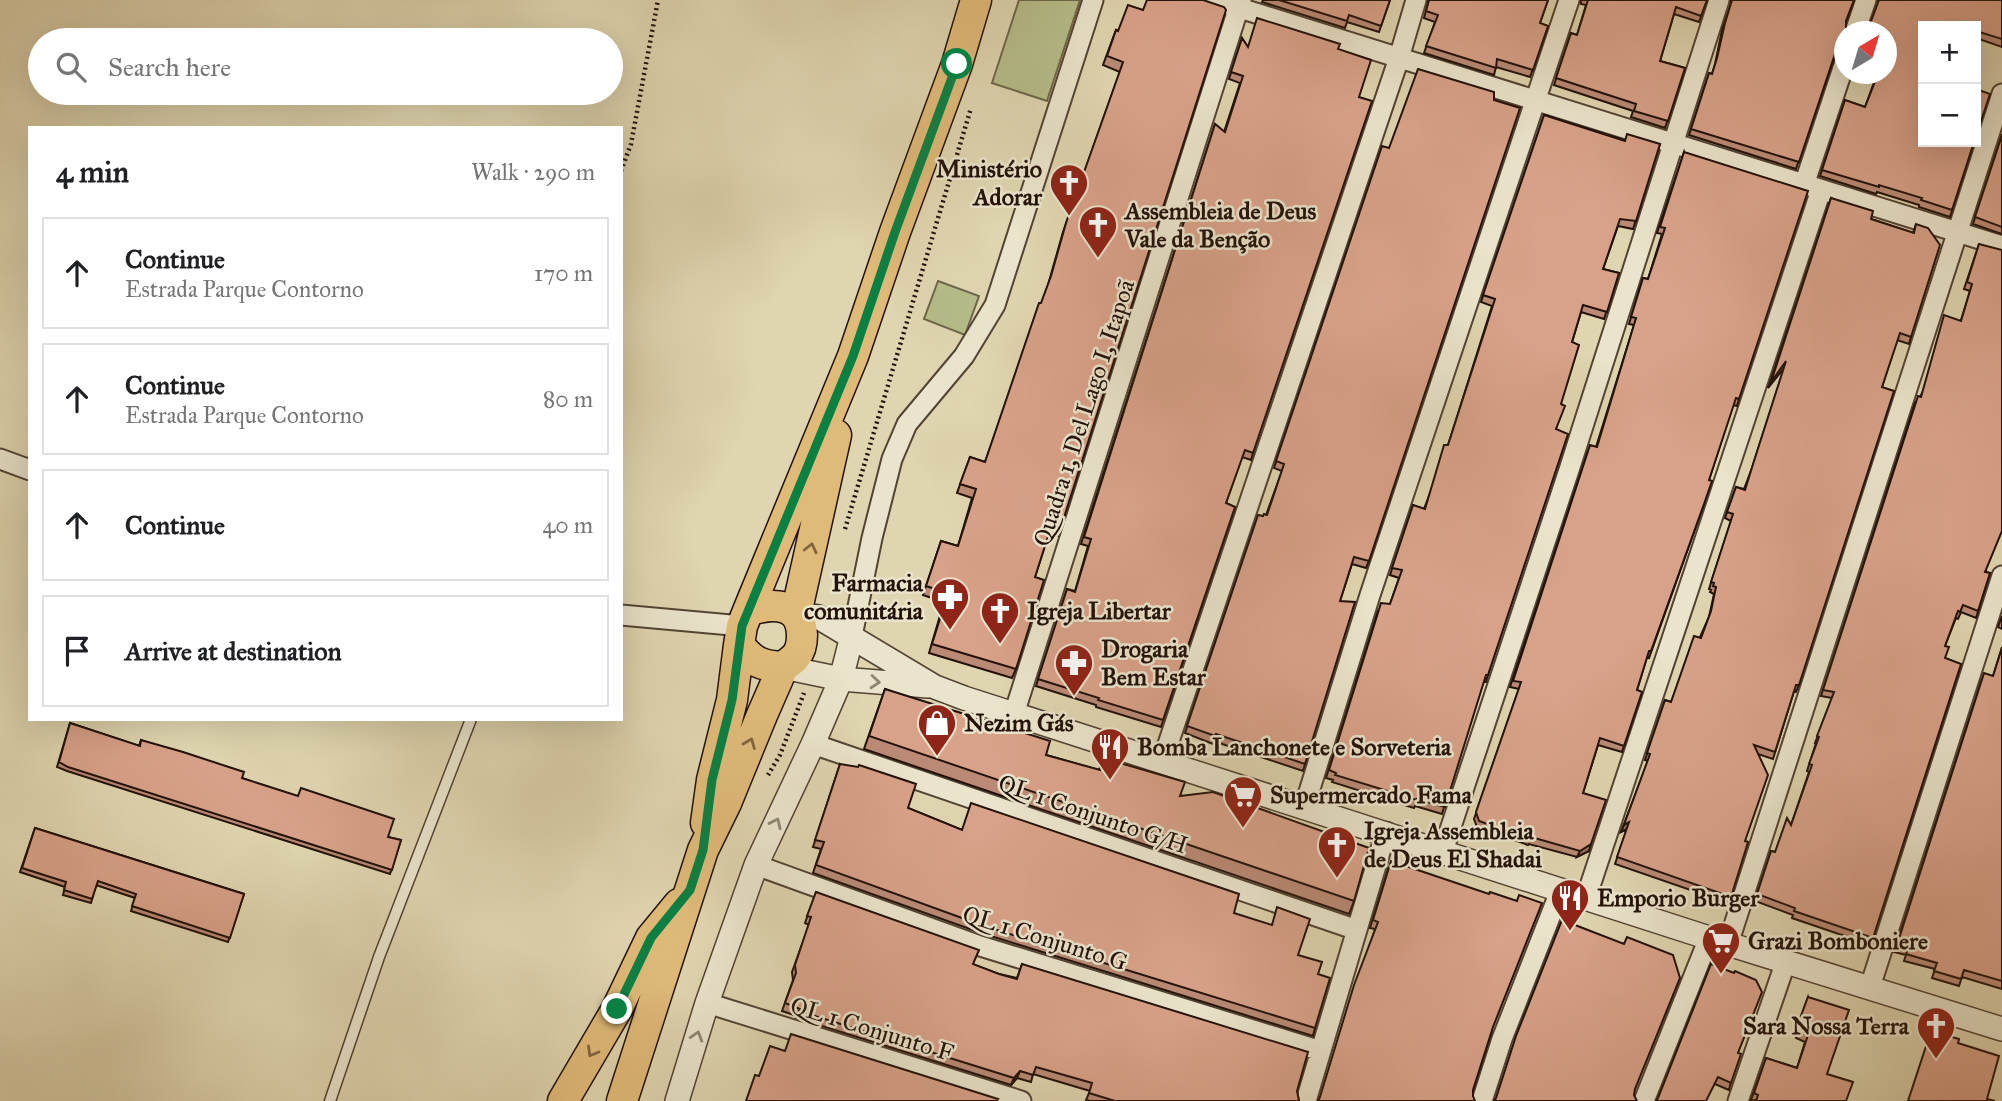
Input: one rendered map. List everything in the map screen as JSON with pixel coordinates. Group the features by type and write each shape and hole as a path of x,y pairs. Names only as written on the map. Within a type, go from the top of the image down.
{"main road":[{"path":"703,850 712,780 732,700 743,627 853,356 957,64 976,0"},
{"path":"622,1101 703,850 726,803 783,667 796,656 802,643 802,628 796,614 853,356"},
{"path":"743,627 764,605 782,606 796,614"},
{"path":"743,627 748,656 759,664 783,667"},
{"path":"563,1101 617,1009 651,938 690,890"}],"street":[{"path":"677,1101 707,1003 756,864 841,679 892,459 907,424 964,356 995,305 1093,0"},
{"path":"1214,0 1239,4 1399,58 2002,247"},
{"path":"1162,762 1399,58 1416,0"},
{"path":"1304,808 1375,582 1569,0"},
{"path":"1443,851 1569,470 1719,0"},
{"path":"1859,21 1866,0"},
{"name":"Quadra 1, Del Lago I, Itapoã","path":"1014,714 1239,4"},
{"path":"1586,898 1812,187 1839,84"},
{"path":"1644,1101 1719,941 2002,94"},
{"path":"0,459 28,469"},
{"path":"1870,987 2002,576"},
{"path":"796,614 818,617 935,687 1304,808 2002,1029"},
{"path":"623,615 743,627"},
{"path":"783,667 841,679 935,687"},
{"name":"QL 1 Conjunto G/H","path":"813,744 1357,930"},
{"path":"1306,1101 1386,832"},
{"name":"QL 1 Conjunto G","path":"756,864 977,945 1321,1051"},
{"path":"1482,1101 1502,1039 1561,889"},
{"path":"1738,1101 1786,961"},
{"name":"QL 1 Conjunto F","path":"707,1003 1021,1101"}],"lane":[{"path":"330,1101 379,957 470,721"}],"path":[{"path":"623,166 631,144 658,0"}],"green space":[{"path":"1019,0 1080,0 1047,101 992,83"},
{"path":"938,281 979,296 965,335 924,319"}],"building":[{"path":"1147,0 1203,0 1226,10 1061,527 1052,524 1035,577 1044,580 1016,669 932,644 948,593 926,586 941,541 958,546 976,489 960,484 970,457 985,462 1039,303 1051,276 1066,223 1123,62 1107,56 1116,30 1118,31 1128,5 1143,10"},
{"path":"1279,0 1390,0 1381,26 1349,15 1347,21"},
{"path":"1429,0 1548,0 1540,23 1548,26 1533,70 1497,59 1496,68 1426,46 1438,15 1426,11"},
{"path":"1588,0 1707,0 1701,16 1676,7 1660,61 1685,68 1668,121 1634,111 1636,104 1556,78 1571,33 1577,35"},
{"path":"1732,0 1854,0 1846,21 1834,21 1834,57 1799,162 1691,129 1709,73 1712,74"},
{"path":"1879,0 2002,0 2002,39 1981,33 1981,21 1918,21 1918,147 1972,147 1952,210 1921,200 1922,198 1822,170 1845,100 1865,107 1874,84 1897,84 1897,21 1871,21"},
{"path":"1257,18 1340,44 1338,49 1371,60 1359,97 1372,101 1253,453 1245,450 1226,503 1235,507 1163,720 1038,679 1067,589 1075,592 1091,539 1084,537 1215,124 1225,132 1243,76 1231,72 1242,38 1248,47"},
{"path":"1418,69 1494,92 1494,100 1520,108 1369,561 1354,557 1340,601 1355,602 1305,764 1187,726 1258,515 1267,515 1284,464 1276,461 1382,146 1389,148"},
{"path":"1981,91 1990,94 1981,121"},
{"path":"1544,115 1625,141 1627,134 1660,144 1636,221 1620,219 1603,269 1619,273 1607,312 1583,305 1572,342 1579,345 1561,404 1565,406 1556,429 1568,434 1486,675 1445,807 1335,775 1336,773 1329,770 1381,603 1390,604 1402,570 1392,568 1413,505 1425,509 1444,445 1448,445 1495,299 1483,295"},
{"path":"2002,135 2002,227 1975,217"},
{"path":"1684,152 1808,191 1739,399 1736,398 1709,480 1712,481 1649,651 1637,690 1642,692 1624,746 1600,738 1583,793 1606,800 1591,844 1580,851 1531,837 1530,839 1479,821 1476,812 1521,682 1513,681 1590,445 1597,447 1636,318 1631,317 1643,278 1648,279 1665,228 1660,227"},
{"path":"1831,198 1873,211 1871,219 1914,233 1916,224 1928,228 1940,245 1911,337 1900,333 1882,387 1894,391 1775,752 1754,745 1768,775 1745,841 1748,842 1731,897 1617,857 1629,822 1624,825 1650,754 1647,753 1665,700 1671,702 1694,636 1701,638 1711,611 1716,587 1711,582 1733,514 1727,512 1736,487 1745,490 1786,361 1771,382"},
{"path":"1979,244 2002,250 2002,531 1985,572 1990,573 1978,611 1963,605 1960,612 1958,611 1945,646 1949,647 1945,658 1961,664 1873,938 1794,911 1795,908 1757,894 1771,851 1775,852 1787,818 1791,825 1812,765 1809,764 1819,737 1817,736 1834,692 1823,690 1918,396 1921,397 1944,315 1961,321 1972,284 1967,282"},
{"path":"2002,648 2002,981 1964,970 1961,979 1934,971 1937,963 1906,954 1908,949 1897,945 1984,673 1993,676"},
{"path":"885,689 1050,741 1046,755 1100,770 1103,758 1185,782 1180,796 1213,792 1369,848 1354,901 869,736"},
{"path":"70,723 140,746 141,740 183,752 244,772 242,778 298,796 301,788 394,819 388,837 401,840 392,870 68,767 59,762"},
{"path":"840,764 859,765 916,784 908,808 962,830 971,803 1239,894 1234,913 1272,925 1277,907 1310,919 1298,955 1322,962 1318,974 1330,978 1315,1028 984,926 816,865 824,842 815,840"},
{"path":"35,828 244,894 230,938 132,906 136,894 98,881 92,899 64,890 66,882 22,868"},
{"path":"1391,861 1489,894 1490,892 1517,901 1519,895 1542,903 1493,1027 1473,1090 1475,1101 1318,1101 1354,985 1378,922 1373,920"},
{"path":"816,892 979,950 973,964 999,974 1017,979 1022,964 1308,1052 1297,1091 1299,1101 1115,1101 1089,1093 1092,1083 1036,1067 1033,1075 1020,1071 1014,1078 799,1011 800,1009 785,1003 796,973 795,965 811,917 807,916"},
{"path":"1562,920 1624,944 1627,937 1673,955 1680,978 1635,1089 1637,1101 1494,1101 1516,1036"},
{"path":"1711,964 1756,980 1762,992 1738,1053 1741,1054 1731,1083 1718,1077 1706,1101 1656,1101 1658,1098"},
{"path":"1808,997 1849,1010 1827,1074 1853,1082 1846,1101 1756,1101 1758,1095 1754,1093 1766,1058 1797,1068 1808,1035 1798,1031"},
{"path":"1931,1031 1959,1039 1958,1043 1999,1056 1987,1099 1995,1101 1908,1101"},
{"path":"791,1034 998,1099 746,1101 755,1075 759,1076 770,1046 785,1051"}],"place":[{"name":"Ministério Adorar","path":"1069,217"},
{"name":"Assembleia de Deus Vale da Benção","path":"1098,259"},
{"name":"Farmacia comunitária","path":"950,631"},
{"name":"Igreja Libertar","path":"1000,645"},
{"name":"Drogaria Bem Estar","path":"1074,697"},
{"name":"Nezim Gás","path":"937,757"},
{"name":"Bomba Lanchonete e Sorveteria","path":"1110,781"},
{"name":"Supermercado Fama","path":"1243,829"},
{"name":"Igreja Assembleia de Deus El Shadai","path":"1337,879"},
{"name":"Emporio Burger","path":"1570,932"},
{"name":"Grazi Bomboniere","path":"1721,975"},
{"name":"Sara Nossa Terra","path":"1936,1060"}],"route":[{"path":"617,1009 651,938 690,890 703,850 709,795 732,700 742,626 853,356 957,64"}]}
